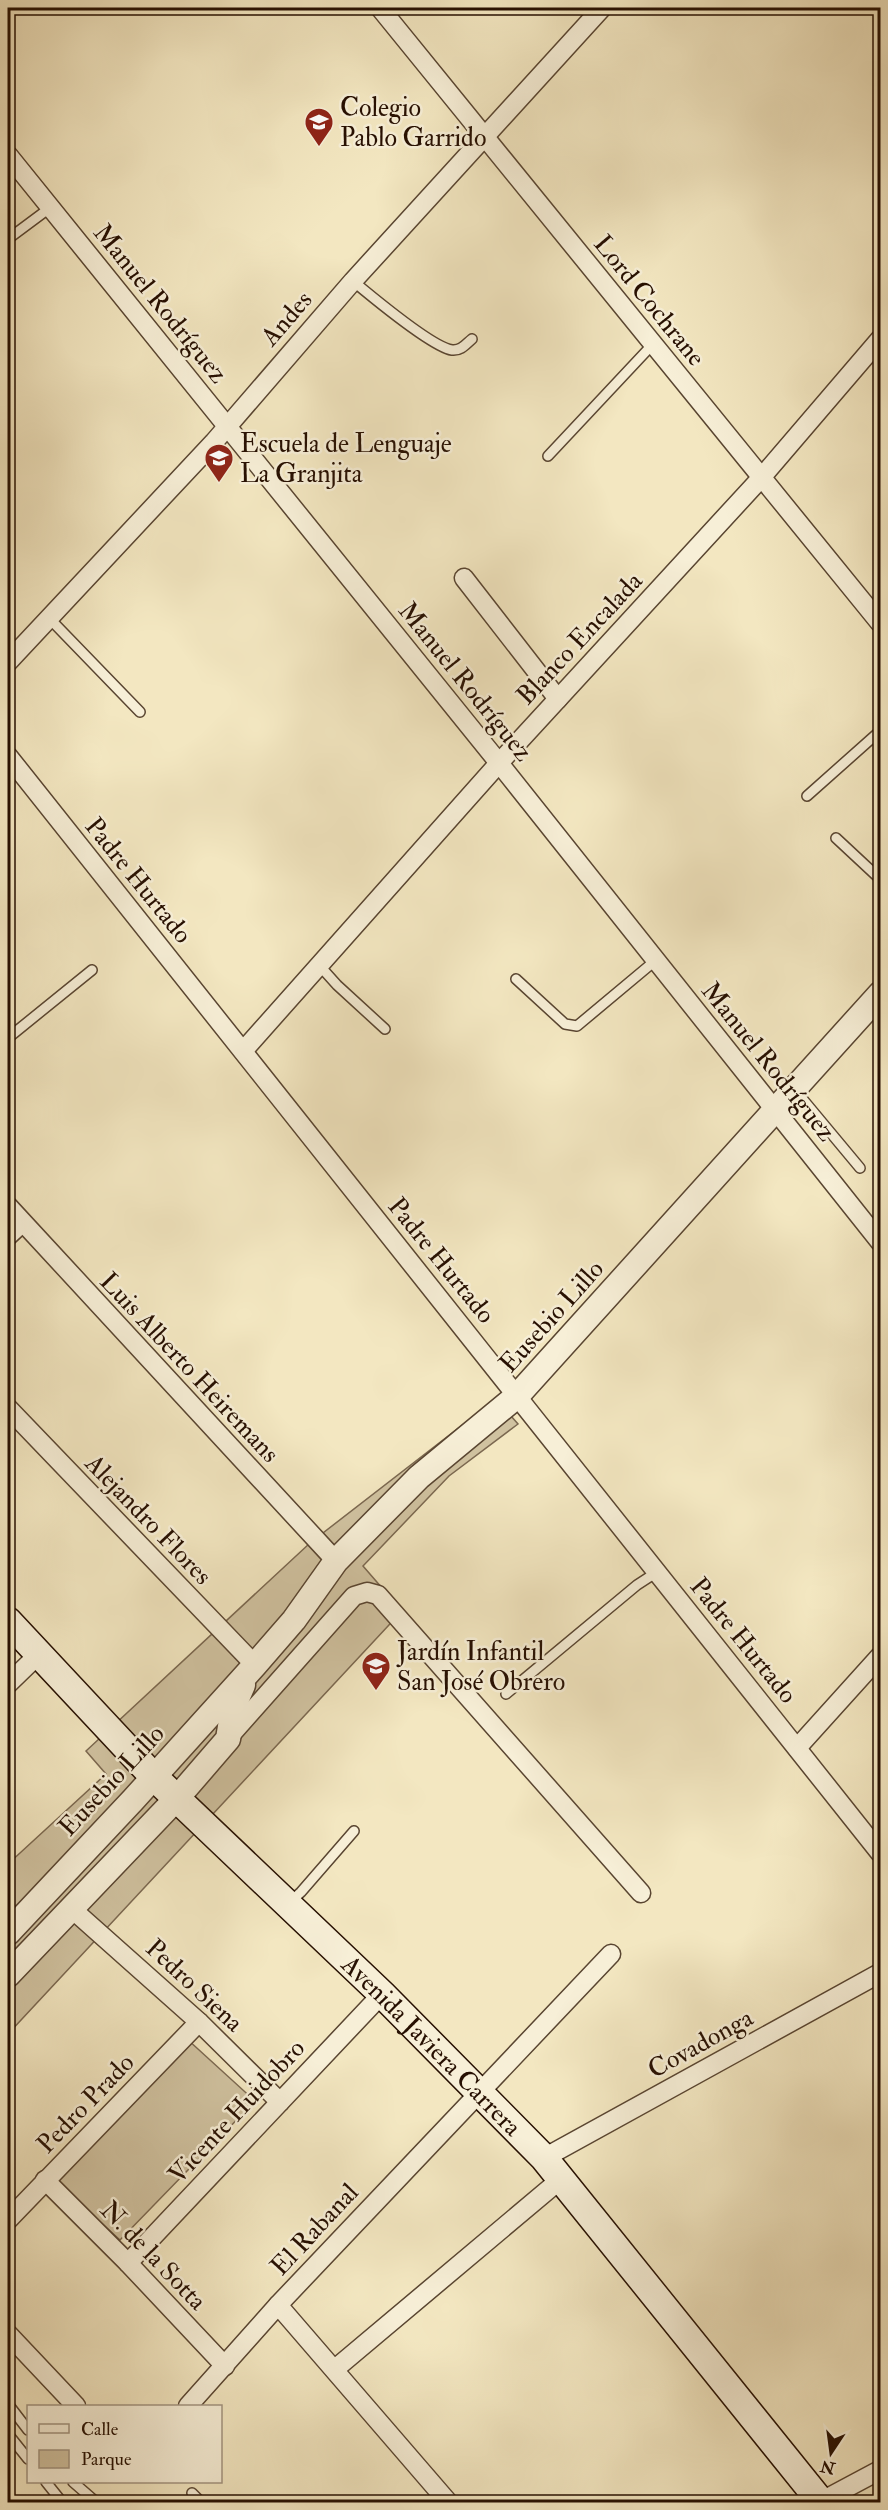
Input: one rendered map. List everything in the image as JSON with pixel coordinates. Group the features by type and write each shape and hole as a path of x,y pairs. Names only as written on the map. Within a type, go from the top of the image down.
{"main road":[{"name":"Avenida Javiera Carrera","path":"8,1621 153,1776 178,1797 287,1905 382,1994 544,2158 820,2502"}],"street":[{"name":"Lord Cochrane","path":"380,8 880,623"},
{"name":"Andes","path":"8,662 227,425 353,281 602,8"},
{"name":"Manuel Rodríguez","path":"8,155 499,763 880,1242"},
{"name":"Blanco Encalada","path":"243,1051 499,763 761,478 880,339"},
{"path":"464,578 558,699"},
{"name":"Padre Hurtado","path":"8,756 880,1853"},
{"name":"Eusebio Lillo","path":"8,1933 255,1665 294,1620 336,1561 418,1477 517,1396 880,993"},
{"name":"Luis Alberto Heiremans","path":"8,1206 22,1224 336,1561"},
{"path":"8,1236 22,1224"},
{"name":"Alejandro Flores","path":"8,1408 255,1665"},
{"path":"294,1620 313,1642 354,1596 367,1592 378,1595 641,1893"},
{"name":"Eusebio Lillo","path":"8,1975 178,1797 313,1642"},
{"path":"8,1683 39,1654"},
{"path":"798,1748 880,1656"},
{"name":"Eusebio Lillo","path":"228,1739 240,1691 255,1665"},
{"name":"Pedro Siena","path":"72,1909 199,2022 280,2102"},
{"name":"El Rabanal","path":"189,2405 278,2305 611,1954"},
{"name":"Covadonga","path":"544,2158 880,1973"},
{"name":"Vicente Huidobro","path":"128,2263 382,1994"},
{"name":"Pedro Prado","path":"8,2220 199,2022"},
{"path":"335,2369 561,2179"},
{"name":"N. de la Sotta","path":"45,2180 128,2263 225,2366"},
{"path":"278,2305 448,2502"},
{"path":"8,2334 75,2405"},
{"path":"820,2502 880,2470"}],"lane":[{"path":"8,239 51,207"},
{"path":"353,281 398,317 452,350 462,349 472,339"},
{"path":"548,456 653,344"},
{"path":"49,618 140,712"},
{"path":"807,796 880,730"},
{"path":"836,838 880,879"},
{"path":"516,979 565,1024 577,1026 656,960"},
{"path":"319,965 337,985 385,1029"},
{"path":"8,1038 92,970"},
{"path":"795,1090 860,1168"},
{"path":"506,1694 638,1585 657,1572"},
{"path":"287,1905 354,1831"},
{"path":"8,2404 27,2429"},
{"path":"8,2434 27,2457"},
{"path":"48,2483 62,2502"},
{"path":"75,2483 96,2502"},
{"path":"192,2493 201,2502"}],"green space":[{"path":"496,1399 518,1424 449,1476 363,1566 402,1611 8,2034 8,1864 106,1774 86,1751 310,1543"},
{"path":"187,2039 255,2101 120,2240 53,2179"}],"place":[{"name":"Colegio Pablo Garrido","path":"319,148"},
{"name":"Escuela de Lenguaje La Granjita","path":"219,484"},
{"name":"Jardín Infantil San José Obrero","path":"376,1692"}]}
